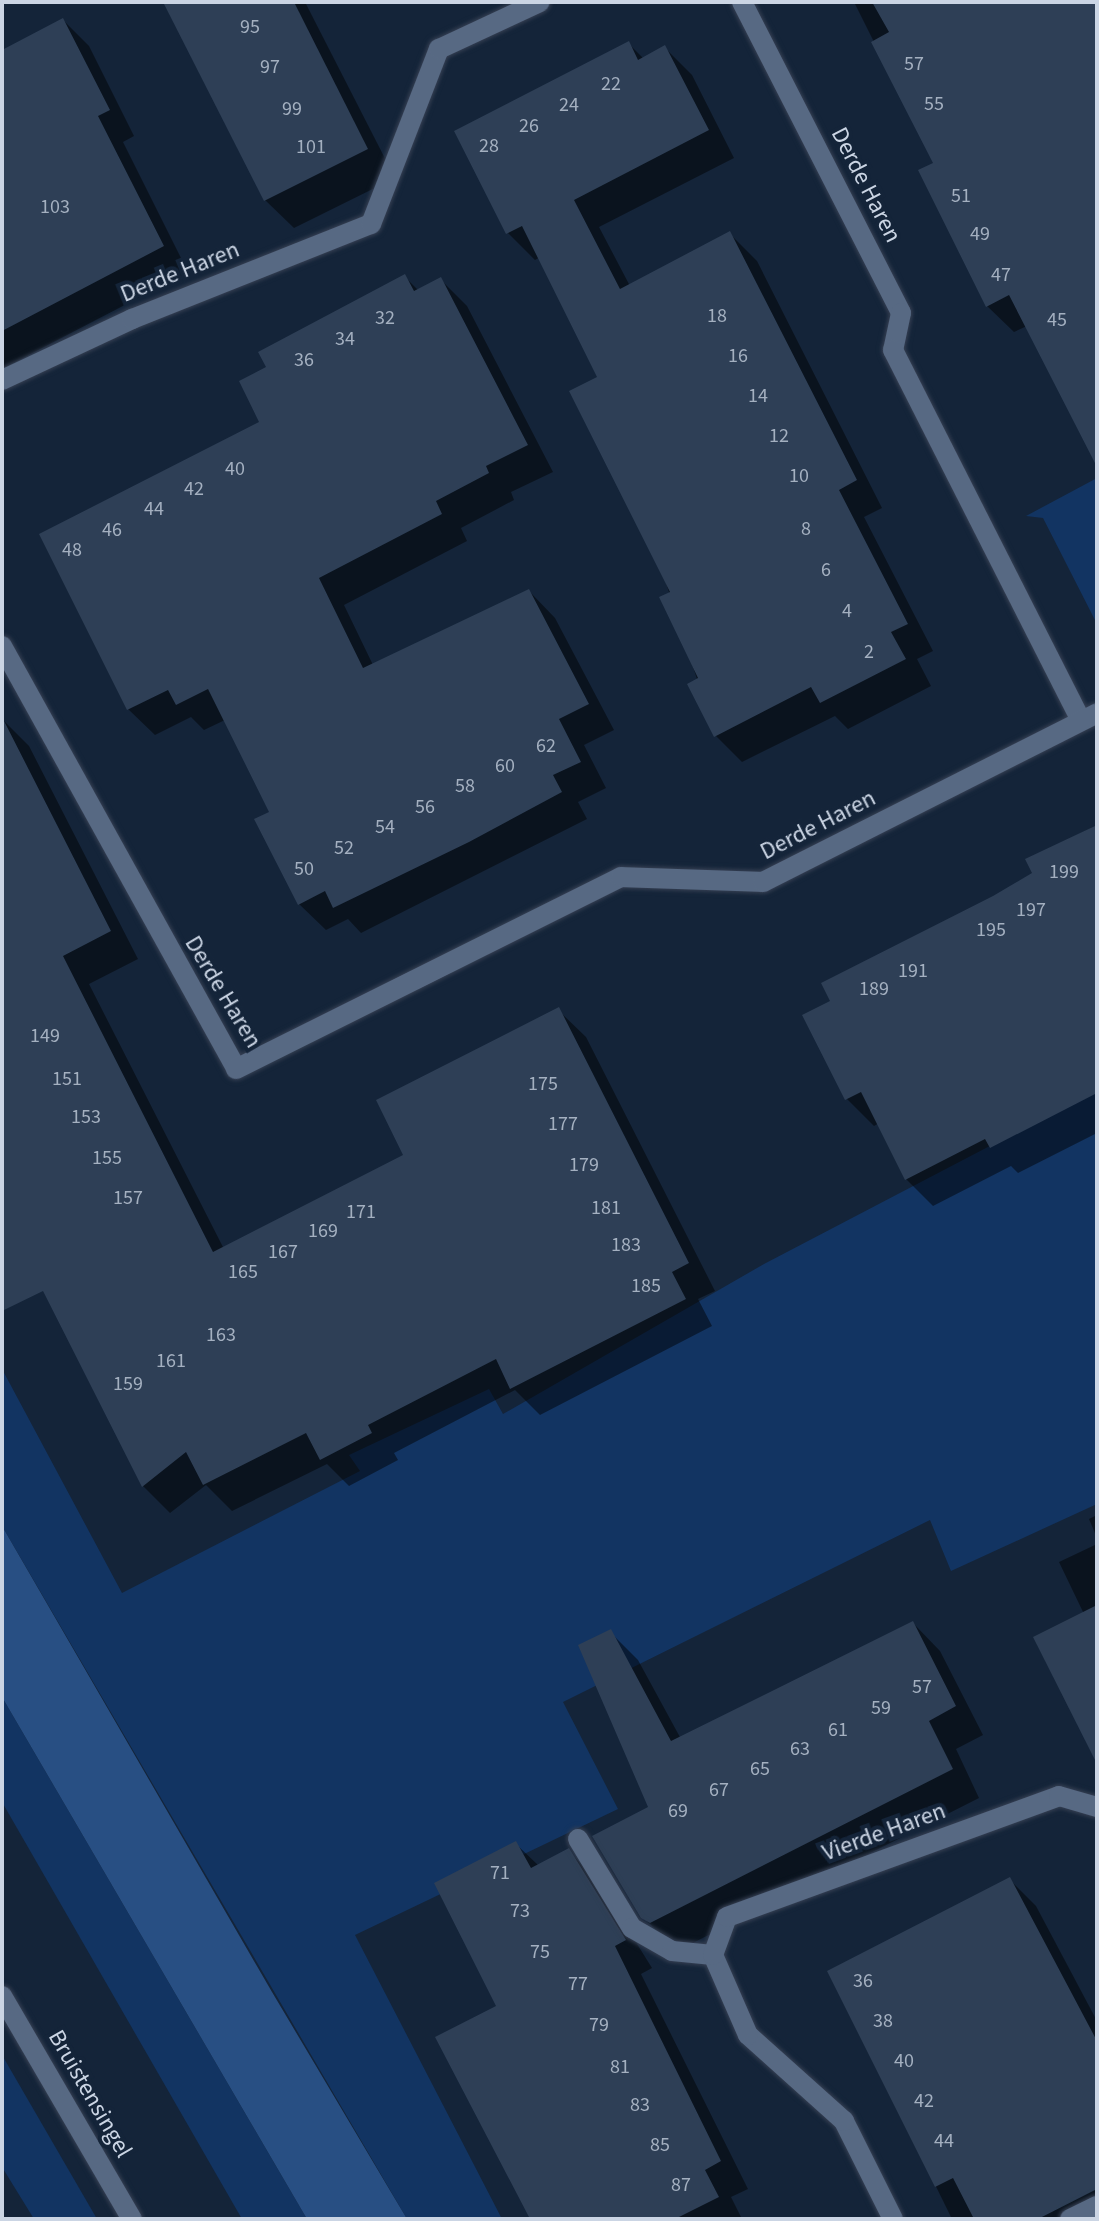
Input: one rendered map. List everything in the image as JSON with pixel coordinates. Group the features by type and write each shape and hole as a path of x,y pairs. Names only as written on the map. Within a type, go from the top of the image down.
{"street":[{"name":"Derde Haren","path":"2,380 132,319 371,224 439,49 540,2"},
{"name":"Derde Haren","path":"2,646 236,1069 621,877 763,882 1089,716 893,350 901,313 742,2"},
{"name":"Vierde Haren","path":"713,1955 727,1917 1059,1796 1097,1807"},
{"path":"578,1839 632,1928 672,1951 713,1955 748,2035 844,2121 893,2219"},
{"name":"Bruistensingel","path":"2,1996 132,2219"},
{"path":"1070,2219 1097,2206"}],"shaded area":[{"path":"1097,478 1097,624 1043,518 1026,516"},
{"path":"1097,1090 1097,1504 951,1571 930,1520 563,1702 618,1809 355,1935 502,2219 407,2219 2,1526 2,1369 122,1593 360,1471 349,1455 489,1389 503,1414 764,1264"},
{"path":"2,1526 407,2219 307,2219 2,1697"},
{"path":"2,1697 307,2219 242,2219 2,1802"},
{"path":"2,2055 97,2219 34,2219 2,2167"}],"building":[{"path":"163,2 294,2 368,149 264,201"},
{"path":"872,2 1097,2 1097,467 1009,295 986,307 918,170 933,163 871,42 889,32"},
{"path":"63,18 110,110 98,116 164,246 2,331 2,50"},
{"path":"629,41 638,60 665,45 709,130 574,200 620,289 730,231 857,480 839,490 908,624 891,632 906,659 820,703 811,687 714,737 687,684 698,678 659,597 670,592 569,391 597,377 522,226 506,234 454,131"},
{"path":"405,274 414,291 441,277 528,445 486,466 489,473 436,501 442,514 319,578 363,668 529,589 589,704 559,719 581,762 553,775 562,792 469,842 333,908 325,891 298,905 254,819 269,812 208,689 176,705 168,690 127,710 39,534 259,422 239,381 266,367 258,352"},
{"path":"2,717 111,931 63,956 213,1252 403,1155 376,1100 559,1007 689,1263 672,1272 686,1299 510,1389 496,1359 368,1425 372,1433 320,1460 306,1433 203,1485 186,1452 142,1487 43,1291 2,1311"},
{"path":"1097,825 1097,1093 990,1148 985,1139 905,1180 861,1092 845,1100 802,1015 830,1001 821,983 993,896 1032,873 1025,859"},
{"path":"1097,1605 1097,1764 1033,1637"},
{"path":"913,1621 956,1706 929,1721 953,1769 650,1923 641,1918 592,1836 648,1807 578,1645 611,1629 671,1741"},
{"path":"516,1841 531,1868 569,1848 626,1940 615,1946 721,2161 705,2170 719,2197 675,2219 530,2219 435,2037 496,2006 434,1883"},
{"path":"1010,1877 1097,2041 1097,2189 1038,2219 974,2219 953,2178 935,2187 827,1971"}]}
